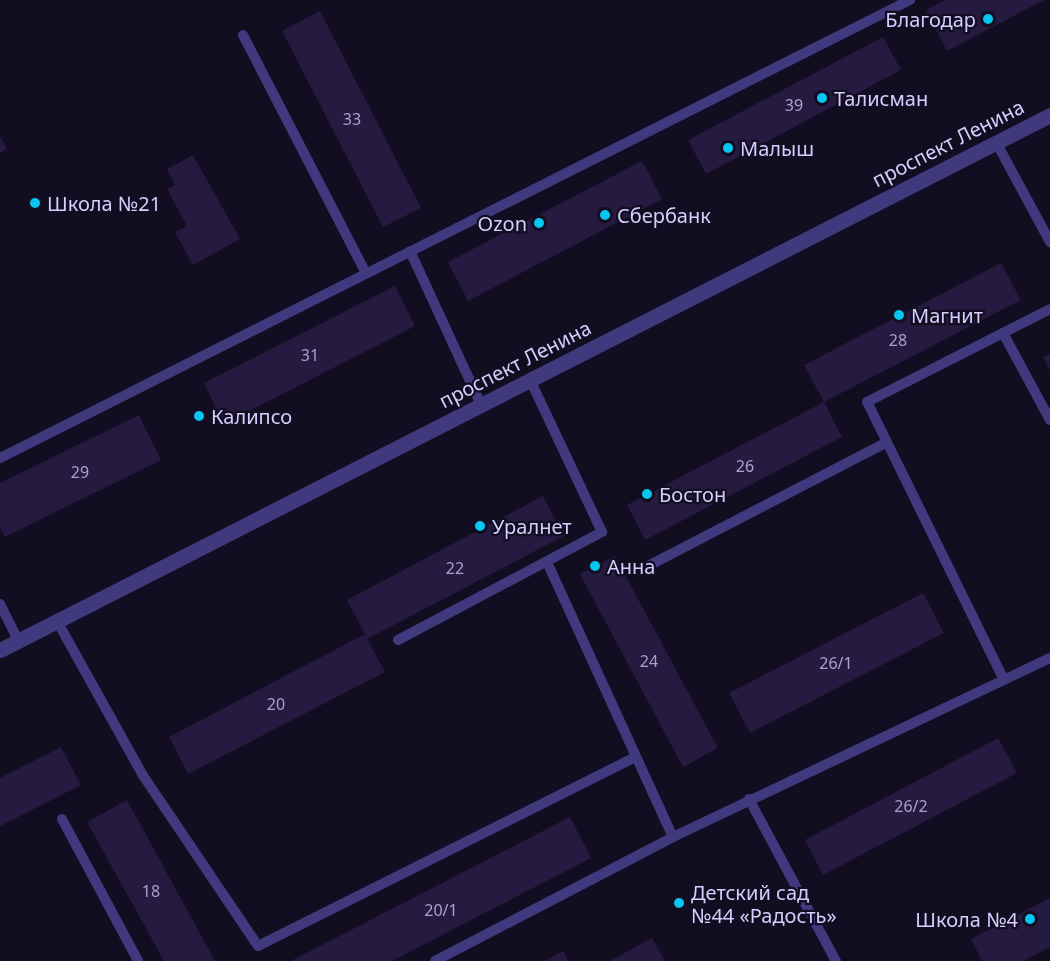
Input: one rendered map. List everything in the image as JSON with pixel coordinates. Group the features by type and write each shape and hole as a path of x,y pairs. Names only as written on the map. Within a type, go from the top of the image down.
{"street":[{"name":"проспект Ленина","path":"0,650 1050,115"}],"lane":[{"path":"0,458 910,0"},
{"path":"243,35 366,273"},
{"path":"996,142 1050,243"},
{"path":"410,251 482,405"},
{"path":"1005,680 867,402 1050,309"},
{"path":"1003,333 1050,420"},
{"path":"398,640 602,532 530,380"},
{"path":"648,566 887,442"},
{"path":"547,562 673,837"},
{"path":"0,604 18,640"},
{"path":"57,621 142,774 258,946 635,757"},
{"path":"435,961 749,799 1050,658"},
{"path":"749,799 836,961"},
{"path":"62,819 138,961"}],"building":[{"path":"946,0 1044,0 947,51 926,10"},
{"path":"320,11 421,208 383,227 282,31"},
{"path":"883,37 901,70 706,174 688,140"},
{"path":"0,136 7,149 0,153"},
{"path":"193,155 240,239 193,265 175,232 187,226 167,189 175,185 167,169"},
{"path":"642,161 662,199 468,301 448,262"},
{"path":"1001,263 1021,300 824,402 804,365"},
{"path":"395,286 415,326 224,424 204,383"},
{"path":"1050,353 1050,371 1043,357"},
{"path":"824,402 842,437 645,540 627,505"},
{"path":"139,415 161,460 5,537 0,528 0,483"},
{"path":"543,496 564,536 367,639 385,672 188,774 169,737 365,634 347,600"},
{"path":"615,556 718,748 683,767 580,574"},
{"path":"923,593 944,633 750,733 729,693"},
{"path":"998,738 1017,773 823,875 805,840"},
{"path":"61,747 81,785 0,826 0,778"},
{"path":"127,800 215,961 164,961 87,822"},
{"path":"570,817 591,858 392,961 291,961"},
{"name":"Школа №4","path":"1050,898 1050,947 1023,961 982,961 971,939"},
{"path":"652,938 665,961 610,961"},
{"path":"563,951 568,961 545,961"}],"place":[{"name":"Благодар","path":"988,19"},
{"name":"Талисман","path":"822,98"},
{"name":"Малыш","path":"728,148"},
{"name":"Школа №21","path":"35,203"},
{"name":"Сбербанк","path":"605,215"},
{"name":"Ozon","path":"539,223"},
{"name":"Магнит","path":"899,315"},
{"name":"Калипсо","path":"199,416"},
{"name":"Бостон","path":"647,494"},
{"name":"Уралнет","path":"480,526"},
{"name":"Анна","path":"595,566"},
{"name":"Детский сад №44 «Радость»","path":"679,903"},
{"name":"Школа №4","path":"1030,919"}]}
